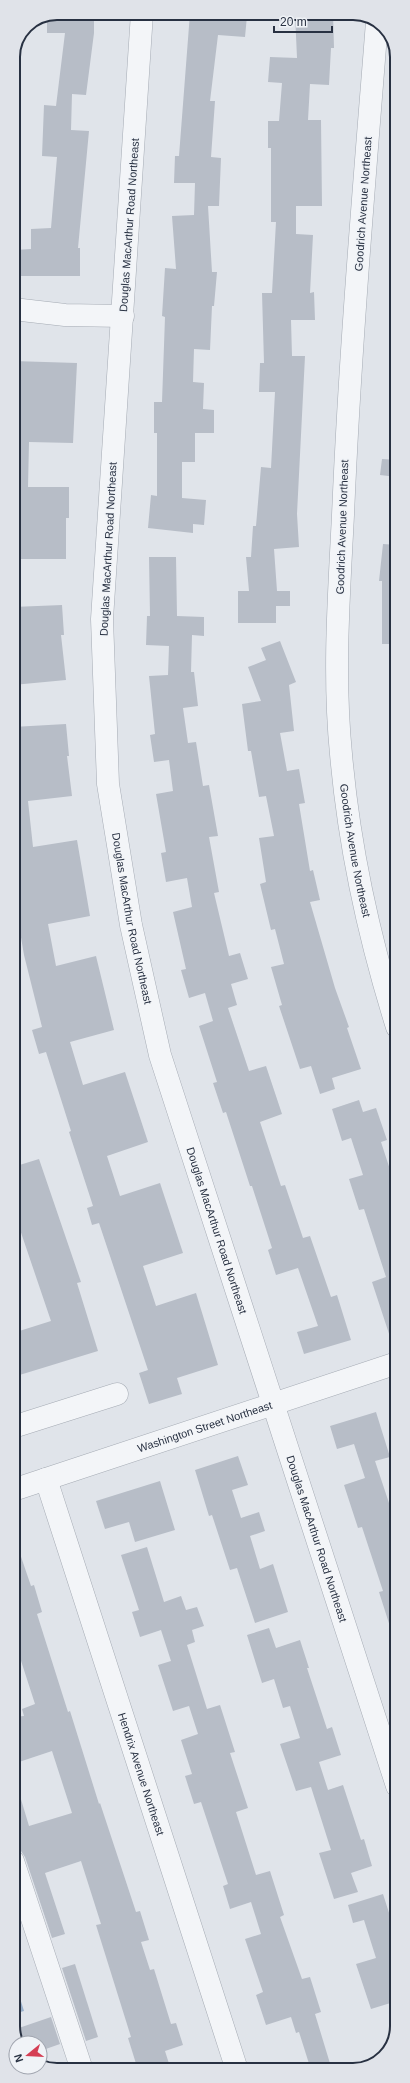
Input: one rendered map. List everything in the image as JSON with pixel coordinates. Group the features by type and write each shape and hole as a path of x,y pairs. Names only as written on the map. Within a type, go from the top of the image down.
{"street":[{"name":"Douglas MacArthur Road Northeast","path":"142,20 102,619 108,784 131,925 160,1055 390,1765"},
{"name":"Goodrich Avenue Northeast","path":"376,28 345,449 337,656 340,752 351,840 378,967 390,1005"},
{"path":"20,310 65,315 123,316"},
{"name":"Washington Street Northeast","path":"20,1488 390,1365"},
{"path":"20,1425 117,1394"},
{"name":"Hendrix Avenue Northeast","path":"46,1479 235,2063"},
{"path":"20,1882 80,2063"}],"water":[{"path":"20,1998 24,2011 20,2012"}],"building":[{"path":"94,20 94,33 86,95 72,94 71,130 89,131 78,248 80,248 80,276 20,276 20,250 31,249 31,229 51,228 57,157 42,156 44,105 56,106 65,33 47,33 47,22 50,21"},
{"path":"189,20 247,20 245,37 218,35 210,101 215,101 211,157 221,158 219,206 208,206 212,272 217,272 214,306 212,306 210,350 194,349 193,382 204,383 203,409 214,410 214,433 195,433 195,462 182,462 182,498 206,500 204,525 193,524 193,533 148,528 151,495 157,496 157,433 154,433 154,402 162,402 165,317 162,316 165,268 176,269 172,216 194,215 195,183 174,183 175,156 179,156"},
{"path":"295,20 333,20 334,48 331,48 329,85 310,84 308,120 321,120 322,206 296,206 296,234 313,235 310,293 314,292 315,320 291,320 292,356 305,356 297,514 299,547 274,549 277,591 290,591 290,606 276,606 276,623 238,623 238,591 249,591 246,557 251,557 253,526 256,526 261,467 271,468 275,392 259,392 260,363 264,363 262,293 272,293 276,222 271,222 271,148 268,148 268,121 279,121 282,83 268,82 270,57 297,58"},
{"path":"20,361 77,363 73,443 29,442 28,487 69,487 69,518 66,518 66,559 20,559"},
{"path":"382,459 390,460 390,476 380,475"},
{"path":"383,544 390,544 390,644 382,644 382,581 379,581"},
{"path":"149,557 176,557 177,616 204,617 204,636 192,635 191,672 194,672 198,706 183,708 188,743 196,742 203,786 209,785 218,836 209,837 219,892 214,893 229,956 240,953 248,979 231,984 237,1005 228,1008 249,1071 266,1066 282,1114 260,1122 281,1186 285,1185 303,1238 310,1236 331,1297 337,1295 351,1340 304,1354 297,1332 318,1326 298,1268 276,1275 268,1250 272,1248 252,1186 250,1186 226,1112 223,1113 213,1083 217,1082 199,1026 213,1021 205,993 189,998 181,970 186,969 173,912 192,907 187,878 166,882 161,853 166,852 156,794 173,791 169,760 154,762 150,735 155,734 149,676 168,675 169,646 146,645 147,616 150,616"},
{"path":"62,605 64,635 61,635 66,680 20,684 20,607"},
{"path":"280,641 296,682 289,685 294,731 280,733 287,771 299,769 305,803 299,804 310,871 313,870 320,900 310,902 335,988 349,1027 347,1028 361,1069 332,1078 335,1089 320,1094 311,1066 300,1069 279,1006 282,1005 271,967 284,964 275,929 271,930 260,884 266,882 259,838 274,836 266,796 259,797 251,751 248,751 242,704 261,701 248,667 266,660 261,648"},
{"path":"66,724 69,756 67,756 72,796 28,801 33,847 77,840 90,916 48,924 56,966 96,956 114,1030 70,1042 83,1085 125,1072 148,1142 107,1156 120,1196 160,1183 183,1253 143,1266 156,1306 196,1293 218,1365 177,1378 182,1394 149,1404 139,1373 148,1370 99,1223 92,1225 87,1208 93,1206 69,1132 71,1131 46,1052 39,1054 32,1030 42,1027 24,955 20,931 20,727"},
{"path":"359,1100 363,1112 376,1108 387,1140 381,1142 390,1170 390,1337 372,1282 386,1277 364,1209 359,1210 349,1179 363,1175 351,1138 342,1141 332,1109"},
{"path":"39,1159 81,1282 77,1283 98,1351 20,1375 20,1331 51,1321 20,1230 20,1165"},
{"path":"376,1412 390,1457 375,1461 390,1506 390,1627 379,1592 383,1591 362,1527 358,1528 344,1485 365,1478 354,1444 337,1449 330,1426"},
{"path":"238,1456 248,1485 232,1490 241,1518 259,1512 265,1531 250,1536 260,1569 273,1564 288,1612 255,1623 237,1568 230,1570 212,1515 209,1516 195,1470"},
{"path":"160,1481 175,1530 135,1542 129,1522 105,1529 96,1501"},
{"path":"147,1547 164,1602 181,1596 186,1610 197,1607 204,1626 192,1630 195,1642 187,1645 207,1709 220,1705 235,1752 230,1753 248,1808 236,1812 256,1875 270,1871 284,1915 280,1917 302,1979 310,1977 321,2012 315,2014 330,2063 309,2063 299,2032 296,2033 291,2017 266,2025 256,1995 263,1992 245,1939 261,1934 251,1902 230,1909 223,1886 228,1884 201,1802 194,1804 185,1776 192,1774 181,1740 198,1734 189,1706 173,1711 158,1665 171,1661 161,1630 140,1637 132,1612 139,1610 121,1555"},
{"path":"20,1554 31,1586 34,1585 42,1612 37,1614 68,1712 70,1711 99,1804 100,1803 136,1912 140,1911 149,1940 141,1942 150,1970 154,1969 171,2024 176,2023 183,2045 165,2051 169,2063 136,2063 128,2038 131,2037 96,1925 101,1924 81,1861 45,1873 65,1934 52,1938 25,1857 20,1848 20,1796 29,1826 72,1813 52,1751 20,1762 20,1716 24,1716 22,1709 35,1704 20,1658"},
{"path":"269,1628 276,1648 300,1640 309,1668 307,1668 327,1729 332,1727 341,1755 319,1762 328,1790 343,1785 361,1840 364,1839 372,1866 351,1873 358,1892 334,1899 319,1853 331,1850 311,1787 296,1791 280,1744 300,1738 290,1706 283,1708 274,1679 262,1683 247,1635"},
{"path":"383,1894 390,1916 390,2003 371,2009 356,1964 376,1958 364,1920 353,1923 348,1905"},
{"path":"75,1964 98,2037 86,2041 62,1968"},
{"path":"51,2017 60,2044 48,2048 48,2035 21,2035 20,2028"}]}
